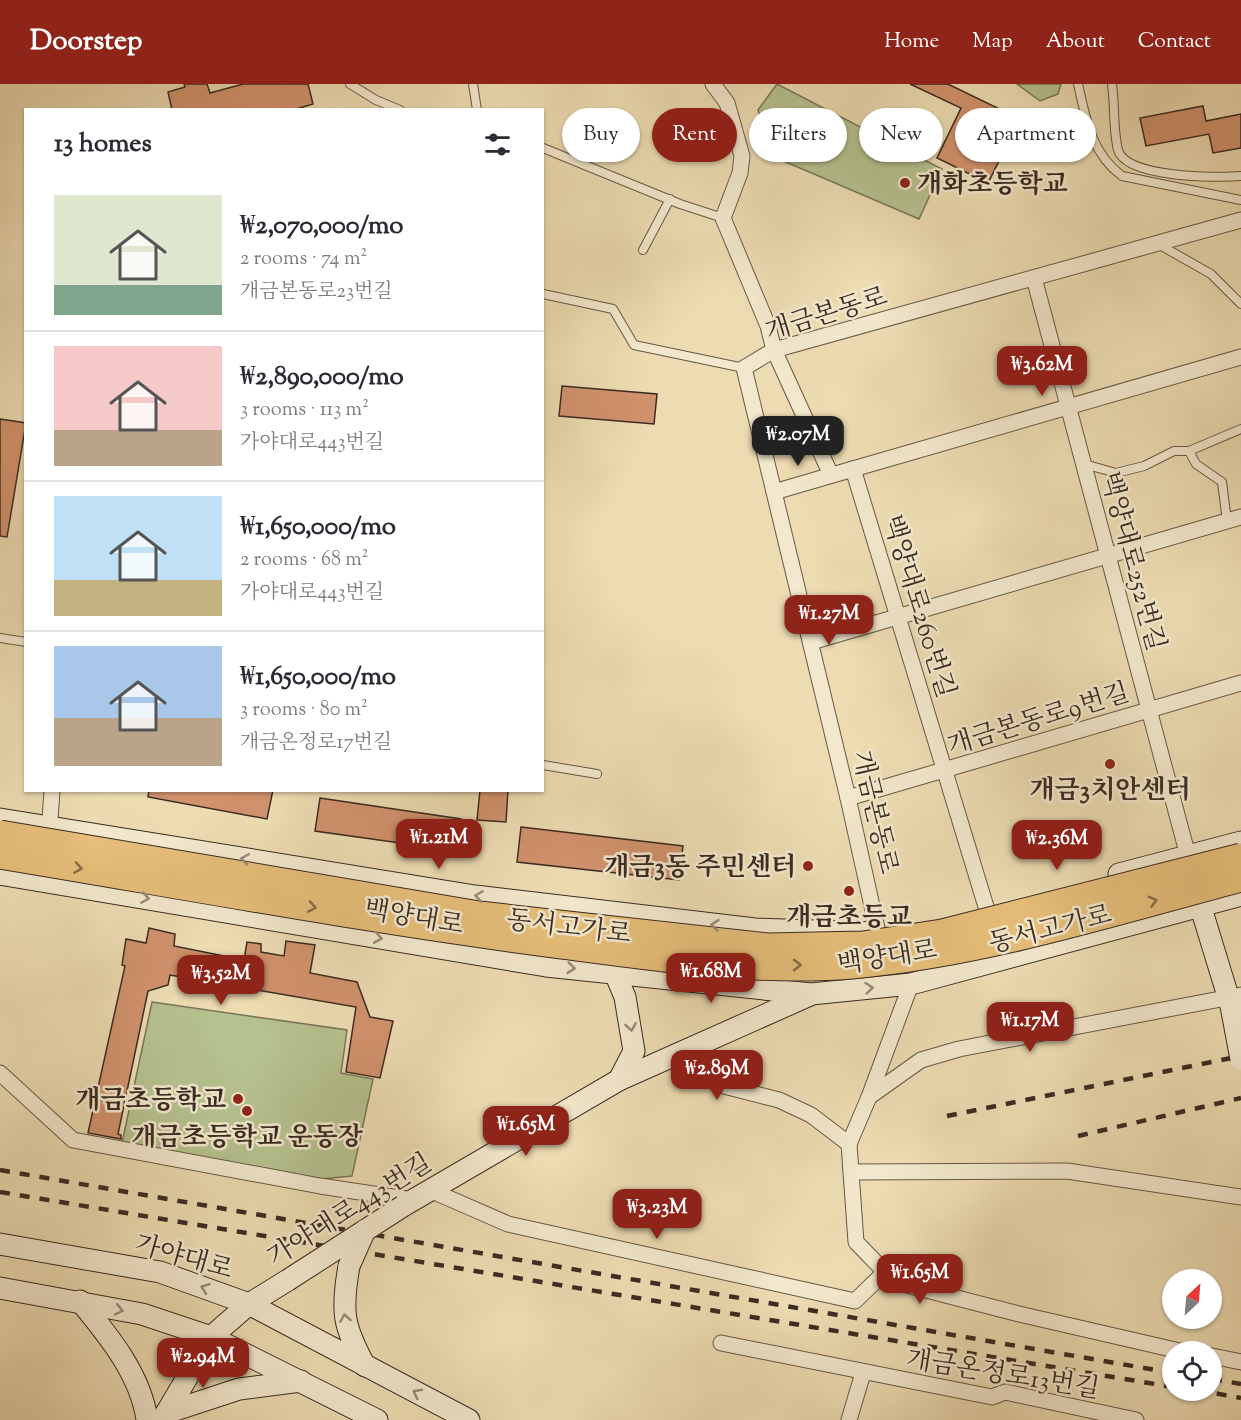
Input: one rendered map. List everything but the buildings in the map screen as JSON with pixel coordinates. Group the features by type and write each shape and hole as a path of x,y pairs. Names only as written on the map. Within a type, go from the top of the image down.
{"highway":[{"name":"동서고가로","path":"0,834 479,915 767,947 863,945 942,933 1241,857"},
{"name":"동서고가로","path":"0,855 478,934 639,955 755,966 849,965 957,951 1241,878"}],"main road":[{"name":"백양대로","path":"0,819 475,896 755,929 878,933 914,929 1241,842"},
{"name":"백양대로","path":"0,874 445,950 615,974 811,994 911,984 1201,908 1241,895"},
{"path":"1201,908 1233,999 1241,1059"},
{"path":"753,1020 764,990 755,929"},
{"name":"가야대로443번길","path":"158,1418 211,1337 249,1304 415,1198 619,1080 811,994 914,929"},
{"path":"615,974 625,997 634,1051 619,1080"},
{"path":"365,1230 349,1266 343,1301 348,1336 365,1366"},
{"name":"가야대로","path":"0,1244 160,1272 249,1304 469,1420"},
{"path":"0,1288 142,1314 211,1337 377,1420"},
{"path":"80,1301 123,1358 145,1407 158,1418 238,1389 301,1381"}],"street":[{"path":"713,84 728,103 742,156 740,173 723,219 768,326 774,350 831,475"},
{"name":"개금본동로","path":"878,933 848,798 744,368 774,350 1241,220"},
{"name":"백양대로252번길","path":"1034,278 1188,856"},
{"path":"774,492 1241,357"},
{"name":"백양대로260번길","path":"853,469 987,910"},
{"path":"811,642 1234,519"},
{"name":"개금본동로9번길","path":"848,798 1241,683"},
{"path":"45,882 52,792"},
{"path":"911,984 870,1097 849,1144 856,1242 885,1272 907,1284 1019,1314 1162,1347"},
{"path":"870,1097 921,1060 959,1049 1233,999"},
{"path":"700,1043 712,1070 724,1086 779,1100 811,1115 849,1144"},
{"path":"0,1072 73,1140 320,1186 415,1198 508,1224 855,1301 885,1272"},
{"path":"852,1172 1067,1171 1241,1197"},
{"name":"개금온정로13번길","path":"720,1343 992,1397 1005,1392 1136,1420"},
{"path":"1222,1358 1241,1362"},
{"path":"849,1420 863,1373"}],"lane":[{"path":"350,84 376,100 395,108"},
{"path":"473,84 477,108"},
{"path":"1078,84 1090,136 1107,165 1122,176 1241,200"},
{"path":"1112,84 1119,152 1131,166 1205,178 1241,176"},
{"path":"544,148 723,219"},
{"path":"643,250 670,199"},
{"path":"1157,243 1211,274 1241,304"},
{"path":"544,294 613,309 634,345 744,368"},
{"path":"1084,464 1116,473 1144,466 1174,451 1189,451 1241,429"},
{"path":"1189,451 1196,464 1222,482 1234,519"},
{"path":"0,638 24,642"},
{"path":"544,765 597,774"}],"green space":[{"path":"777,84 824,108 759,108"},
{"path":"1017,84 1061,84 1058,94 1040,101"},
{"path":"847,120 859,126 859,162 928,162 942,169 919,219 786,162 847,162"},
{"name":"개금초등학교 운동장","path":"152,1002 347,1030 341,1073 373,1079 352,1176 312,1180 122,1143"}],"railway":[{"path":"947,1116 1241,1056"},
{"path":"1078,1136 1241,1098"},
{"path":"0,1170 1162,1371"},
{"path":"0,1192 1162,1385"},
{"path":"1222,1381 1241,1384"},
{"path":"1222,1395 1241,1398"}],"place":[{"name":"개화초등학교","path":"905,183"},
{"name":"개금3치안센터","path":"1110,764"},
{"name":"개금3동 주민센터","path":"808,866"},
{"name":"개금초등교","path":"849,891"},
{"name":"개금초등학교","path":"238,1099"},
{"name":"개금초등학교 운동장","path":"247,1111"}]}
